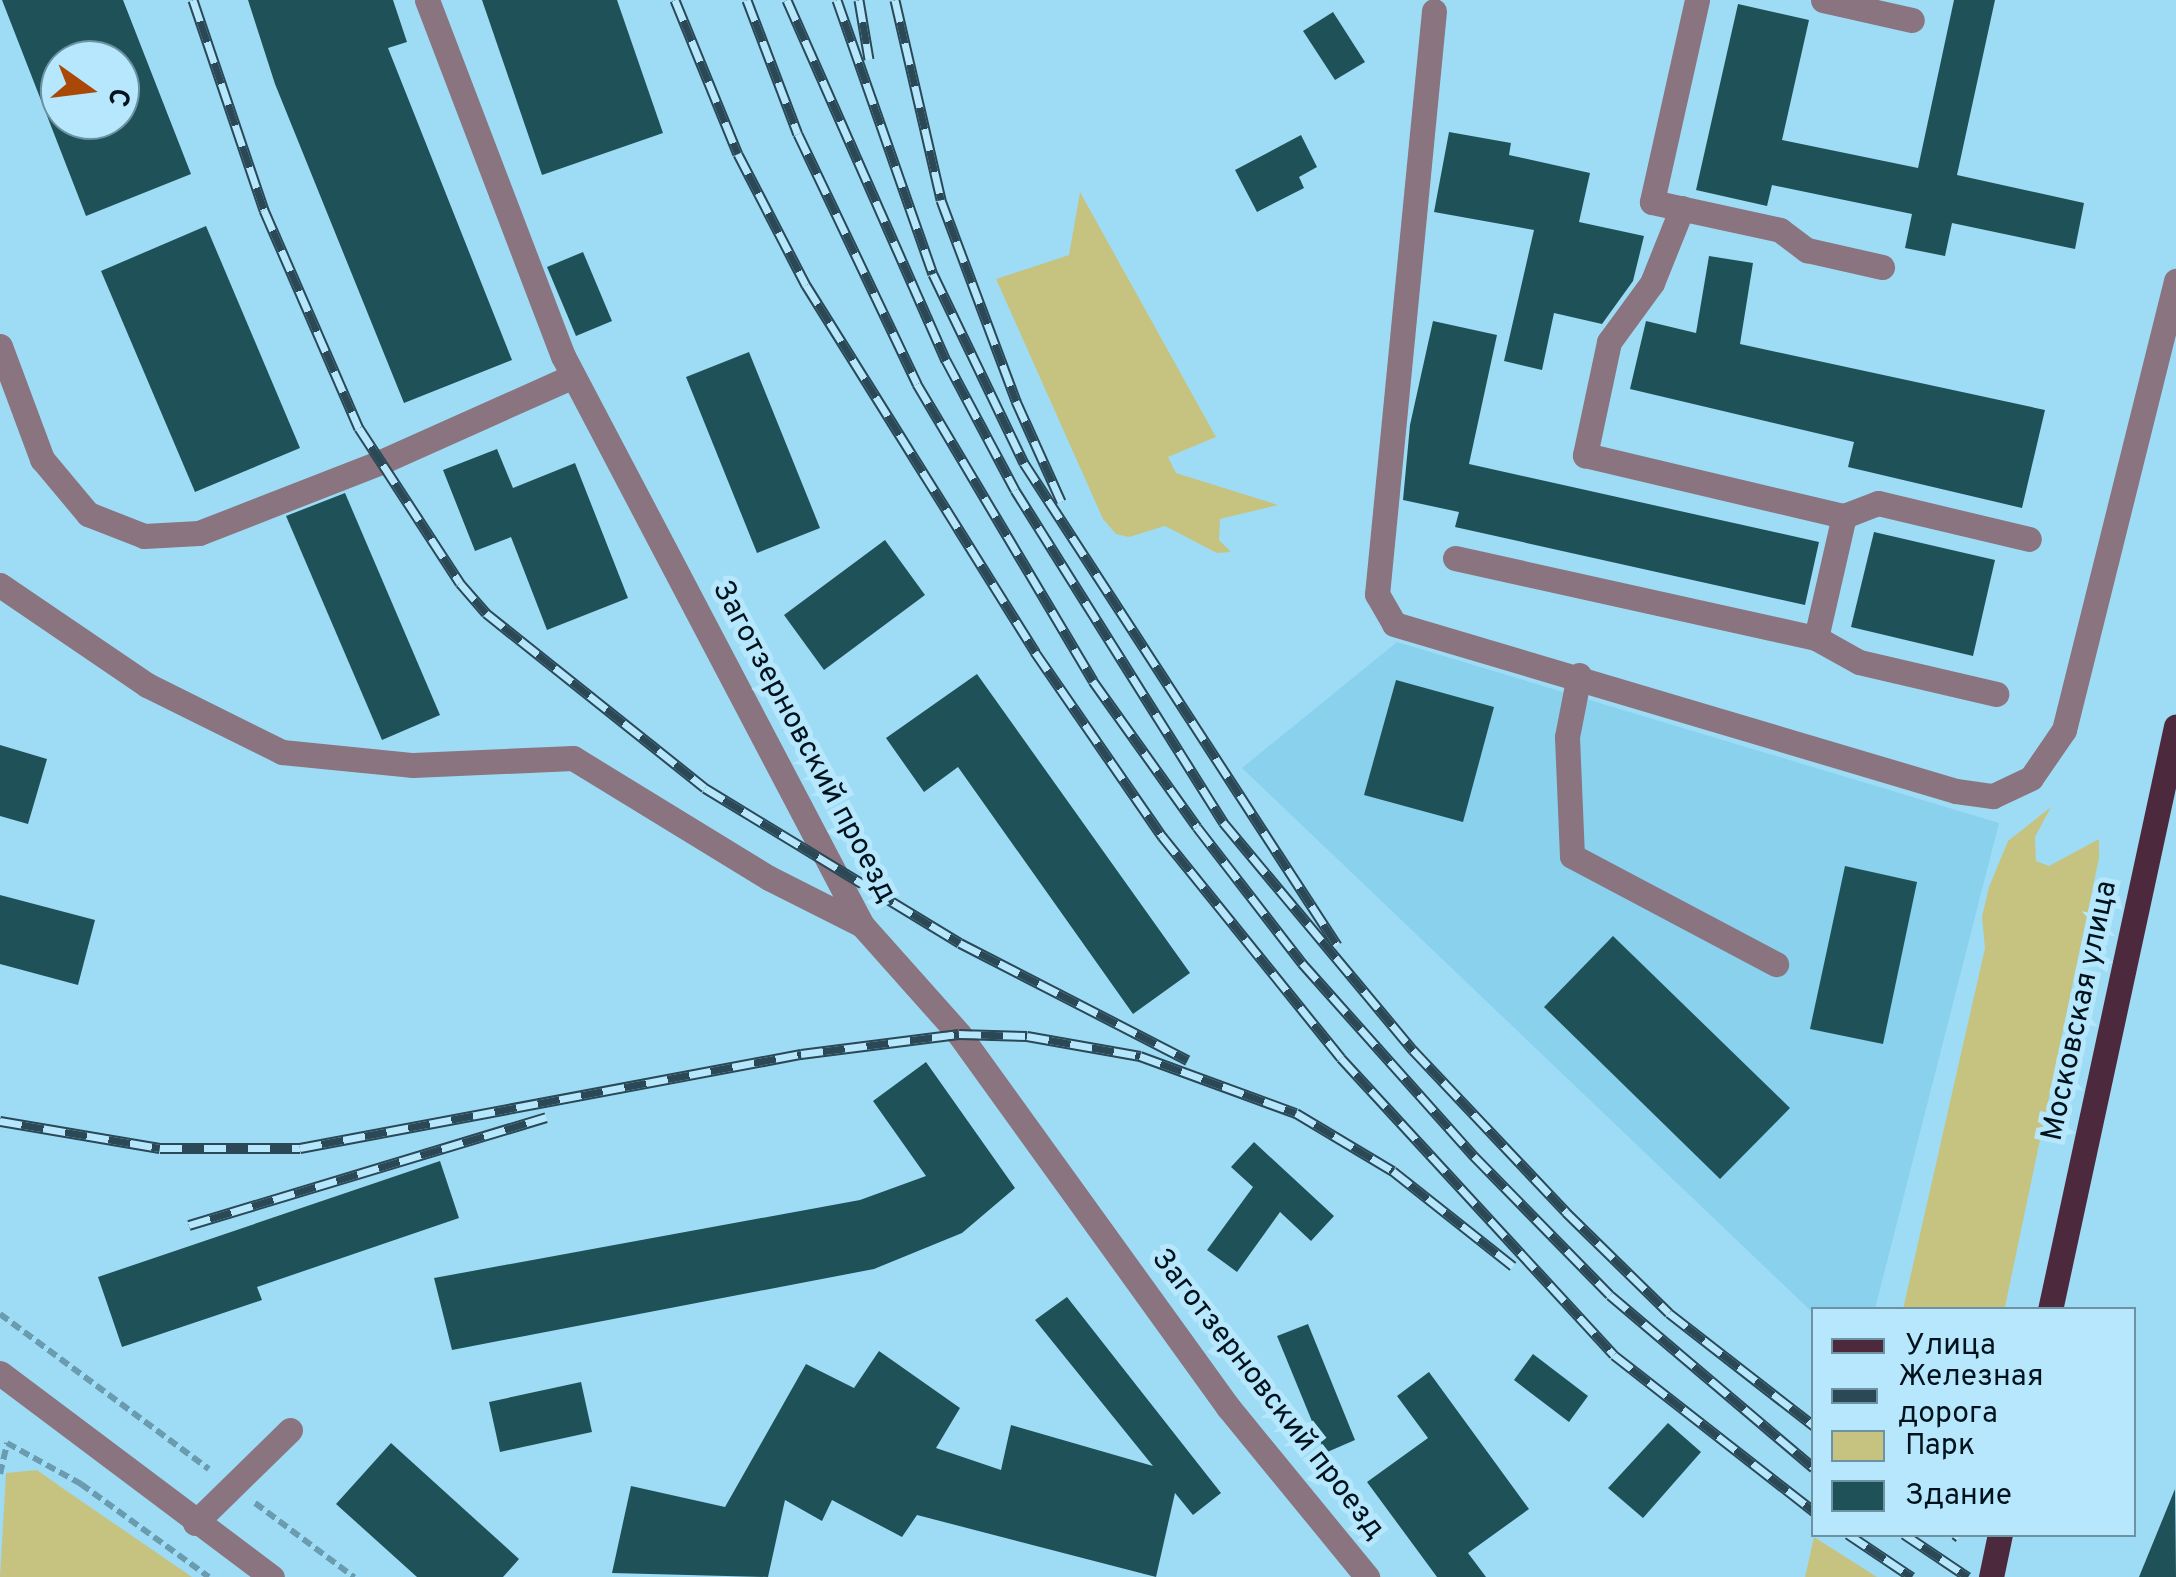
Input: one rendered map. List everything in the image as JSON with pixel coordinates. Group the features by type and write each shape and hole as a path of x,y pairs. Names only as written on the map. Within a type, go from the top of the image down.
{"main road":[{"name":"Московская улица","path":"2051,1307 2176,726"},
{"path":"1991,1577 1999,1537"}],"street":[{"name":"Заготзерновский проезд","path":"427,0 573,376 862,924 959,1034 1228,1408 1367,1577"},
{"path":"1697,0 1652,202 1780,230 1807,250 1882,266"},
{"path":"1823,0 1912,20"},
{"path":"1434,11 1378,606 1394,624 1580,675 1956,791 1993,796 2032,778 2064,730 2176,281"},
{"path":"1682,208 1652,283 1609,342 1585,455 1844,516 1878,503 2029,538"},
{"path":"0,346 42,459 88,514 144,536 199,533 381,462 573,376"},
{"path":"1816,638 1844,516"},
{"path":"1455,558 1816,638 1859,662 1996,694"},
{"path":"0,585 147,685 282,752 413,765 573,758 769,878 862,924"},
{"path":"1580,675 1568,737 1572,856 1776,964"},
{"path":"0,1374 272,1577"},
{"path":"195,1523 290,1430"}],"path":[{"path":"0,1314 354,1577"},
{"path":"0,1474 7,1443 81,1484 210,1577"}],"shaded area":[{"path":"1397,642 1999,823 1876,1307 1811,1307 1811,1311 1242,768"}],"green space":[{"path":"1080,192 1216,437 1168,457 1176,473 1278,505 1220,519 1219,540 1231,552 1217,553 1165,526 1129,537 1116,534 1103,519 996,279 1069,255"},
{"path":"2051,807 2035,837 2036,861 2049,866 2099,839 2099,858 2005,1307 1903,1307 1985,948 1982,917 1989,887 2008,841"},
{"path":"37,1470 192,1577 0,1577 6,1473"},
{"path":"1814,1537 1877,1577 1805,1577"}],"building":[{"path":"2,0 123,0 139,40 40,40 40,98"},
{"path":"248,0 393,0 407,42 388,48 512,360 404,403 275,84"},
{"path":"482,0 617,0 663,133 542,175"},
{"path":"1954,0 1995,0 1957,175 2084,203 2075,249 1952,223 1945,256 1905,248 1912,214 1772,185 1767,206 1696,190 1738,4 1809,20 1782,140 1918,168"},
{"path":"1333,12 1365,62 1335,80 1303,31"},
{"path":"140,44 191,174 86,216 56,140 140,140"},
{"path":"1449,132 1511,143 1509,155 1590,173 1579,222 1644,236 1633,281 1602,324 1554,313 1542,370 1504,361 1534,230 1434,212"},
{"path":"1301,135 1317,167 1299,177 1304,188 1257,212 1235,170"},
{"path":"206,226 300,448 195,492 101,271"},
{"path":"583,252 612,321 576,336 547,267"},
{"path":"1709,256 1753,263 1740,344 2045,410 2022,508 1848,467 1854,442 1630,389 1646,321 1696,333"},
{"path":"1433,321 1497,335 1469,464 1819,542 1805,605 1455,527 1459,512 1403,500 1410,425"},
{"path":"749,352 820,528 757,553 686,377"},
{"path":"497,449 513,488 575,463 628,598 547,630 511,537 475,551 443,470"},
{"path":"345,493 440,715 382,740 286,516"},
{"path":"1874,532 1995,560 1973,656 1851,627"},
{"path":"885,540 925,595 824,670 784,615"},
{"path":"977,674 1190,973 1133,1014 958,767 924,792 886,738"},
{"path":"1396,680 1494,707 1463,822 1364,795"},
{"path":"0,745 47,759 28,824 0,816"},
{"path":"1845,866 1917,882 1883,1044 1810,1029"},
{"path":"0,895 95,920 78,985 0,964"},
{"path":"1613,936 1790,1108 1720,1179 1544,1007"},
{"path":"926,1062 1015,1188 962,1233 874,1269 452,1350 434,1278 860,1200 926,1176 873,1101"},
{"path":"1254,1142 1334,1216 1311,1241 1280,1212 1237,1272 1207,1250 1253,1187 1231,1167"},
{"path":"440,1161 459,1218 257,1287 262,1300 122,1347 98,1277"},
{"path":"1067,1297 1221,1493 1193,1515 1175,1493 1156,1577 917,1515 902,1537 832,1500 822,1521 785,1500 768,1577 612,1573 631,1486 725,1507 806,1364 854,1388 879,1351 960,1408 936,1448 1001,1470 1011,1425 1153,1466 1035,1320"},
{"path":"1308,1324 1355,1440 1325,1453 1277,1336"},
{"path":"1533,1354 1588,1396 1569,1422 1514,1380"},
{"path":"1429,1372 1529,1509 1468,1553 1486,1577 1437,1577 1367,1482 1428,1438 1397,1396"},
{"path":"581,1382 592,1432 500,1452 489,1402"},
{"path":"1668,1423 1701,1452 1643,1518 1608,1488"},
{"path":"391,1443 519,1559 503,1577 417,1577 336,1504"},
{"path":"2175,1489 2176,1577 2139,1577"}],"railway":[{"path":"193,0 264,210 359,428 460,583 486,613 705,788 960,943 1188,1060"},
{"path":"675,0 738,154 806,285 1035,652 1162,836 1341,1058 1614,1355 1811,1509"},
{"path":"747,0 798,134 917,384 1093,681 1197,827 1302,963 1474,1156 1610,1295 1811,1465"},
{"path":"787,0 946,360 1015,490 1223,822 1413,1050 1566,1212 1669,1313 1811,1424"},
{"path":"837,0 933,274 1024,463 1337,945"},
{"path":"859,0 869,59"},
{"path":"895,0 941,200 1016,401 1061,501"},
{"path":"0,1121 160,1148 300,1148 801,1054 959,1034 1027,1036 1140,1056 1296,1113 1393,1171 1513,1266"},
{"path":"189,1225 546,1117"},
{"path":"1852,1537 1912,1577"},
{"path":"1908,1537 1968,1577"}]}
